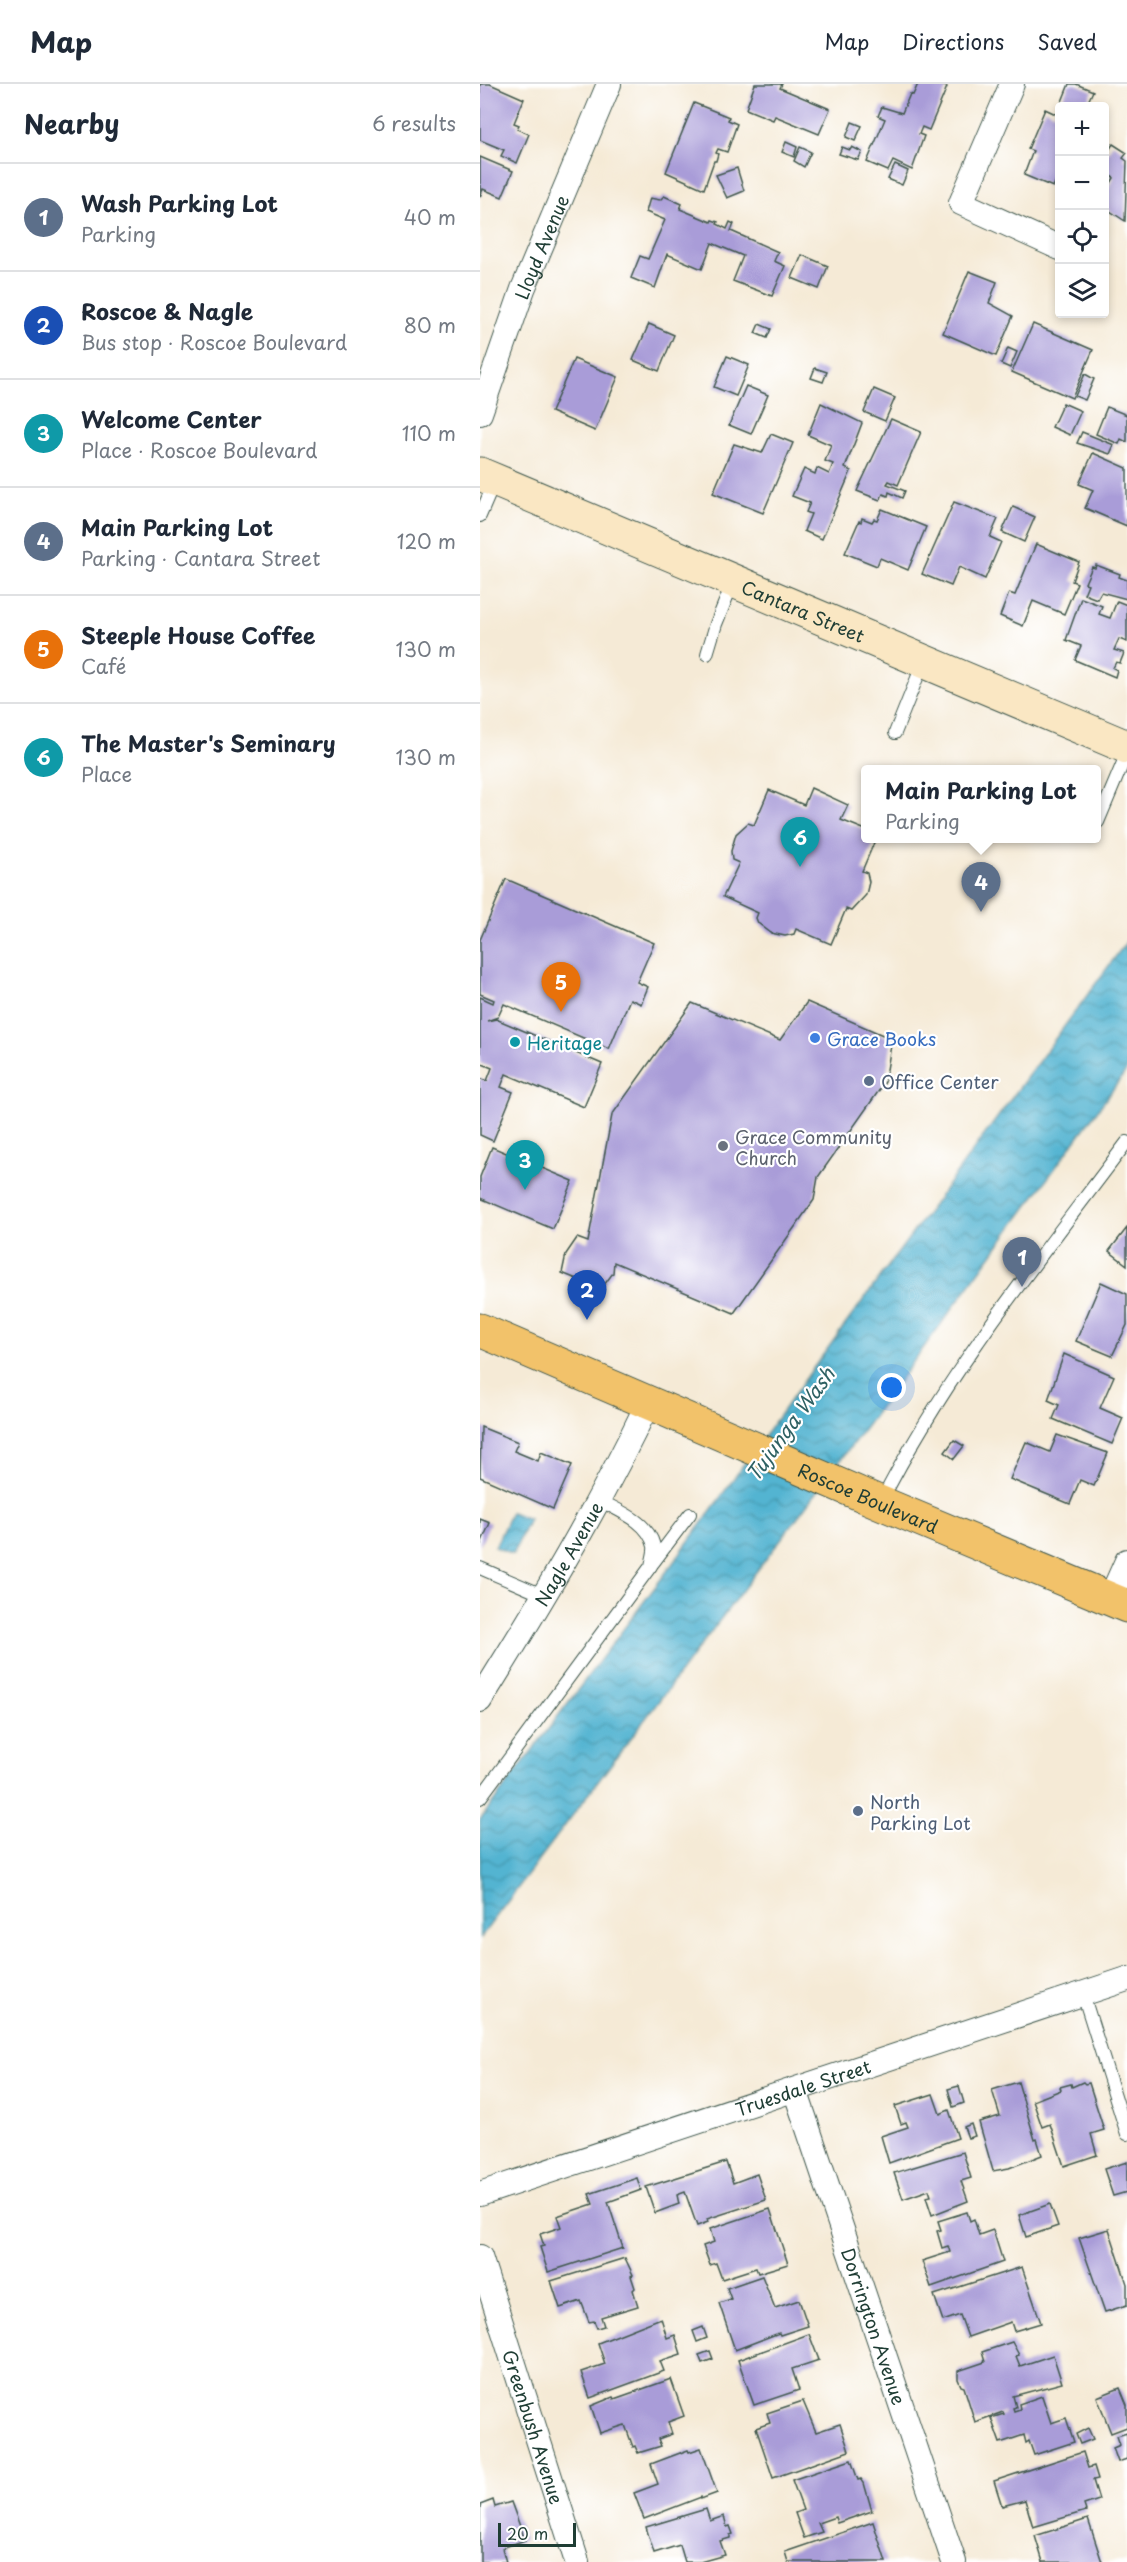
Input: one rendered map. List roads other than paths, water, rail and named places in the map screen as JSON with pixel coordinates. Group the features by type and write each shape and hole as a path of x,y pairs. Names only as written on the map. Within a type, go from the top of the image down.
{"main road":[{"name":"Roscoe Boulevard","path":"480,1330 872,1499 1119,1602"}],"street":[{"name":"Lloyd Avenue","path":"480,413 524,289 609,84"},
{"path":"1011,84 961,203 1055,246"},
{"name":"Cantara Street","path":"488,477 1127,747"},
{"name":"Nagle Avenue","path":"480,1700 545,1596 599,1500 648,1403"},
{"path":"1119,1602 1127,1561"},
{"name":"Truesdale Street","path":"480,2194 1127,1979"},
{"name":"Dorrington Avenue","path":"795,2090 954,2562"},
{"name":"Greenbush Avenue","path":"480,2257 577,2562"}],"lane":[{"path":"480,516 488,477"},
{"path":"707,654 733,581"},
{"path":"895,733 923,662"},
{"path":"1101,815 1127,753"},
{"path":"872,1499 1002,1310 1127,1142"},
{"path":"599,1500 636,1521 648,1532 654,1548 651,1566"},
{"path":"480,1798 690,1514"},
{"path":"480,1568 545,1596"},
{"path":"1083,1994 1127,2134"}],"water":[{"name":"Tujunga Wash","path":"1127,941 1127,1070 864,1429 480,1938 480,1820 673,1563"},
{"path":"511,1512 529,1519 513,1554 495,1547"}],"place":[{"name":"The Master's Seminary","path":"800,867"},
{"name":"Main Parking Lot","path":"981,912"},
{"name":"Steeple House Coffee","path":"561,1012"},
{"name":"Grace Books","path":"815,1038"},
{"name":"Heritage","path":"515,1042"},
{"name":"Office Center","path":"869,1081"},
{"name":"Grace Community Church","path":"723,1146"},
{"name":"Welcome Center","path":"525,1190"},
{"name":"Wash Parking Lot","path":"1022,1287"},
{"name":"Roscoe & Nagle","path":"587,1320"},
{"name":"North Parking Lot","path":"858,1811"}]}
